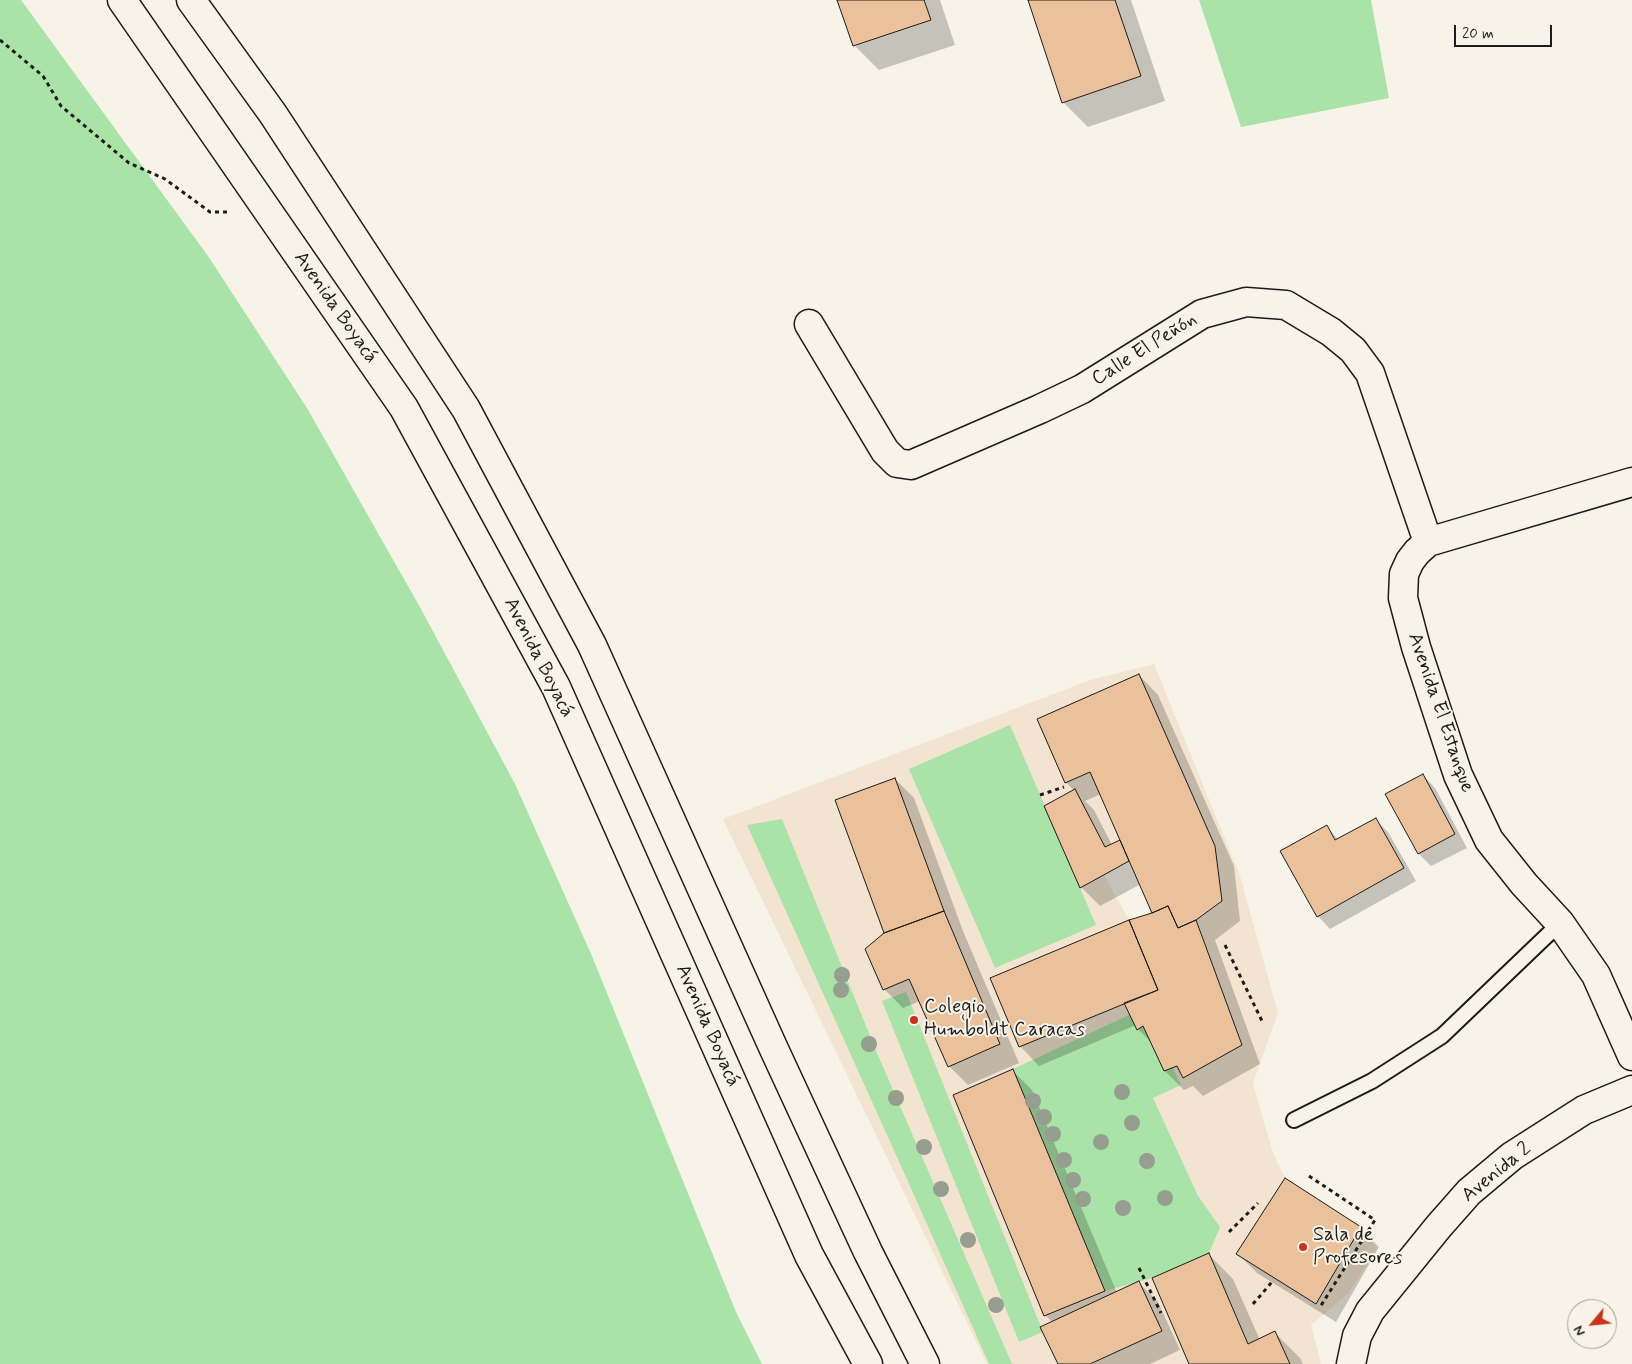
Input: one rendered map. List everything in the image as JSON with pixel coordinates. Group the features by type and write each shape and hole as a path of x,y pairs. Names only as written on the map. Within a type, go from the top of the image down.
{"main road":[{"name":"Avenida Boyacá","path":"122,0 404,408 556,687 809,1255 868,1364"},
{"path":"191,0 273,114 471,418 592,645 818,1145 868,1252 925,1364"},
{"name":"Calle El Peñón","path":"809,324 885,450 897,463 911,465 1082,389 1202,314 1246,302 1286,305 1330,332 1353,350 1370,373 1428,542"},
{"name":"Avenida El Estanque","path":"1632,482 1428,542 1410,561 1404,574 1403,598 1416,647 1458,774 1489,840 1524,884 1560,923 1596,975 1632,1056"},
{"name":"Avenida 2","path":"1351,1364 1357,1336 1370,1311 1469,1192 1512,1156 1584,1110 1632,1090"}],"lane":[{"path":"1294,1120 1372,1080 1442,1036 1560,923"}],"path":[{"path":"0,40 43,76 61,106 129,163 165,179 210,212 268,212"},
{"path":"1040,795 1064,786"},
{"path":"1225,945 1262,1021"},
{"path":"1309,1176 1375,1220 1320,1307"},
{"path":"1229,1232 1258,1203"},
{"path":"1139,1268 1161,1313"},
{"path":"1253,1304 1272,1282"}],"shaded area":[{"name":"Colegio Humboldt Caracas","path":"1154,664 1240,876 1278,1013 1253,1083 1273,1153 1285,1178 1361,1227 1377,1249 1348,1294 1311,1325 1321,1364 987,1364 723,819 1093,679","holes":["1129,861 1152,913 1228,1047 1164,1071 1136,1030 1124,1003 1019,1047 990,978 1129,920 1104,875"]}],"green space":[{"path":"0,0 21,0 208,256 307,408 421,609 515,784 592,956 736,1312 762,1364 0,1364"},
{"path":"1199,0 1371,0 1389,98 1241,127"},
{"path":"1010,725 1096,925 995,968 909,769"},
{"path":"782,819 877,1053 1012,1364 989,1364 747,825"},
{"path":"906,992 1043,1332 1019,1342 882,1001"},
{"path":"1144,1008 1181,1085 1153,1098 1198,1196 1220,1227 1209,1253 1152,1278 1105,1291 1013,1069"}],"building":[{"path":"837,0 924,0 931,20 853,46"},
{"path":"1028,0 1115,0 1141,76 1062,103"},
{"path":"1139,674 1215,846 1222,901 1196,920 1178,928 1168,906 1152,913 1090,772 1065,783 1037,719"},
{"path":"1423,774 1455,834 1418,854 1385,794"},
{"path":"895,778 944,911 884,933 835,800"},
{"path":"1075,789 1105,847 1120,840 1129,861 1080,888 1044,806"},
{"path":"1376,818 1404,868 1317,917 1280,851 1327,825 1335,840"},
{"path":"1168,906 1178,928 1196,920 1242,1045 1183,1078 1177,1066 1164,1071 1143,1026 1137,1030 1124,1003 1158,990 1129,920"},
{"path":"944,911 1000,1044 948,1067 909,979 883,990 865,949 884,933"},
{"path":"1129,920 1158,990 1019,1047 990,978"},
{"path":"1013,1069 1105,1291 1044,1316 953,1095"},
{"path":"1285,1178 1361,1227 1316,1304 1236,1254"},
{"path":"1209,1253 1248,1344 1275,1331 1290,1364 1189,1364 1152,1278"},
{"path":"1139,1281 1162,1331 1090,1364 1058,1364 1040,1327"}],"place":[{"name":"Colegio Humboldt Caracas","path":"914,1020"},
{"name":"Sala de Profesores","path":"1303,1247"}]}
